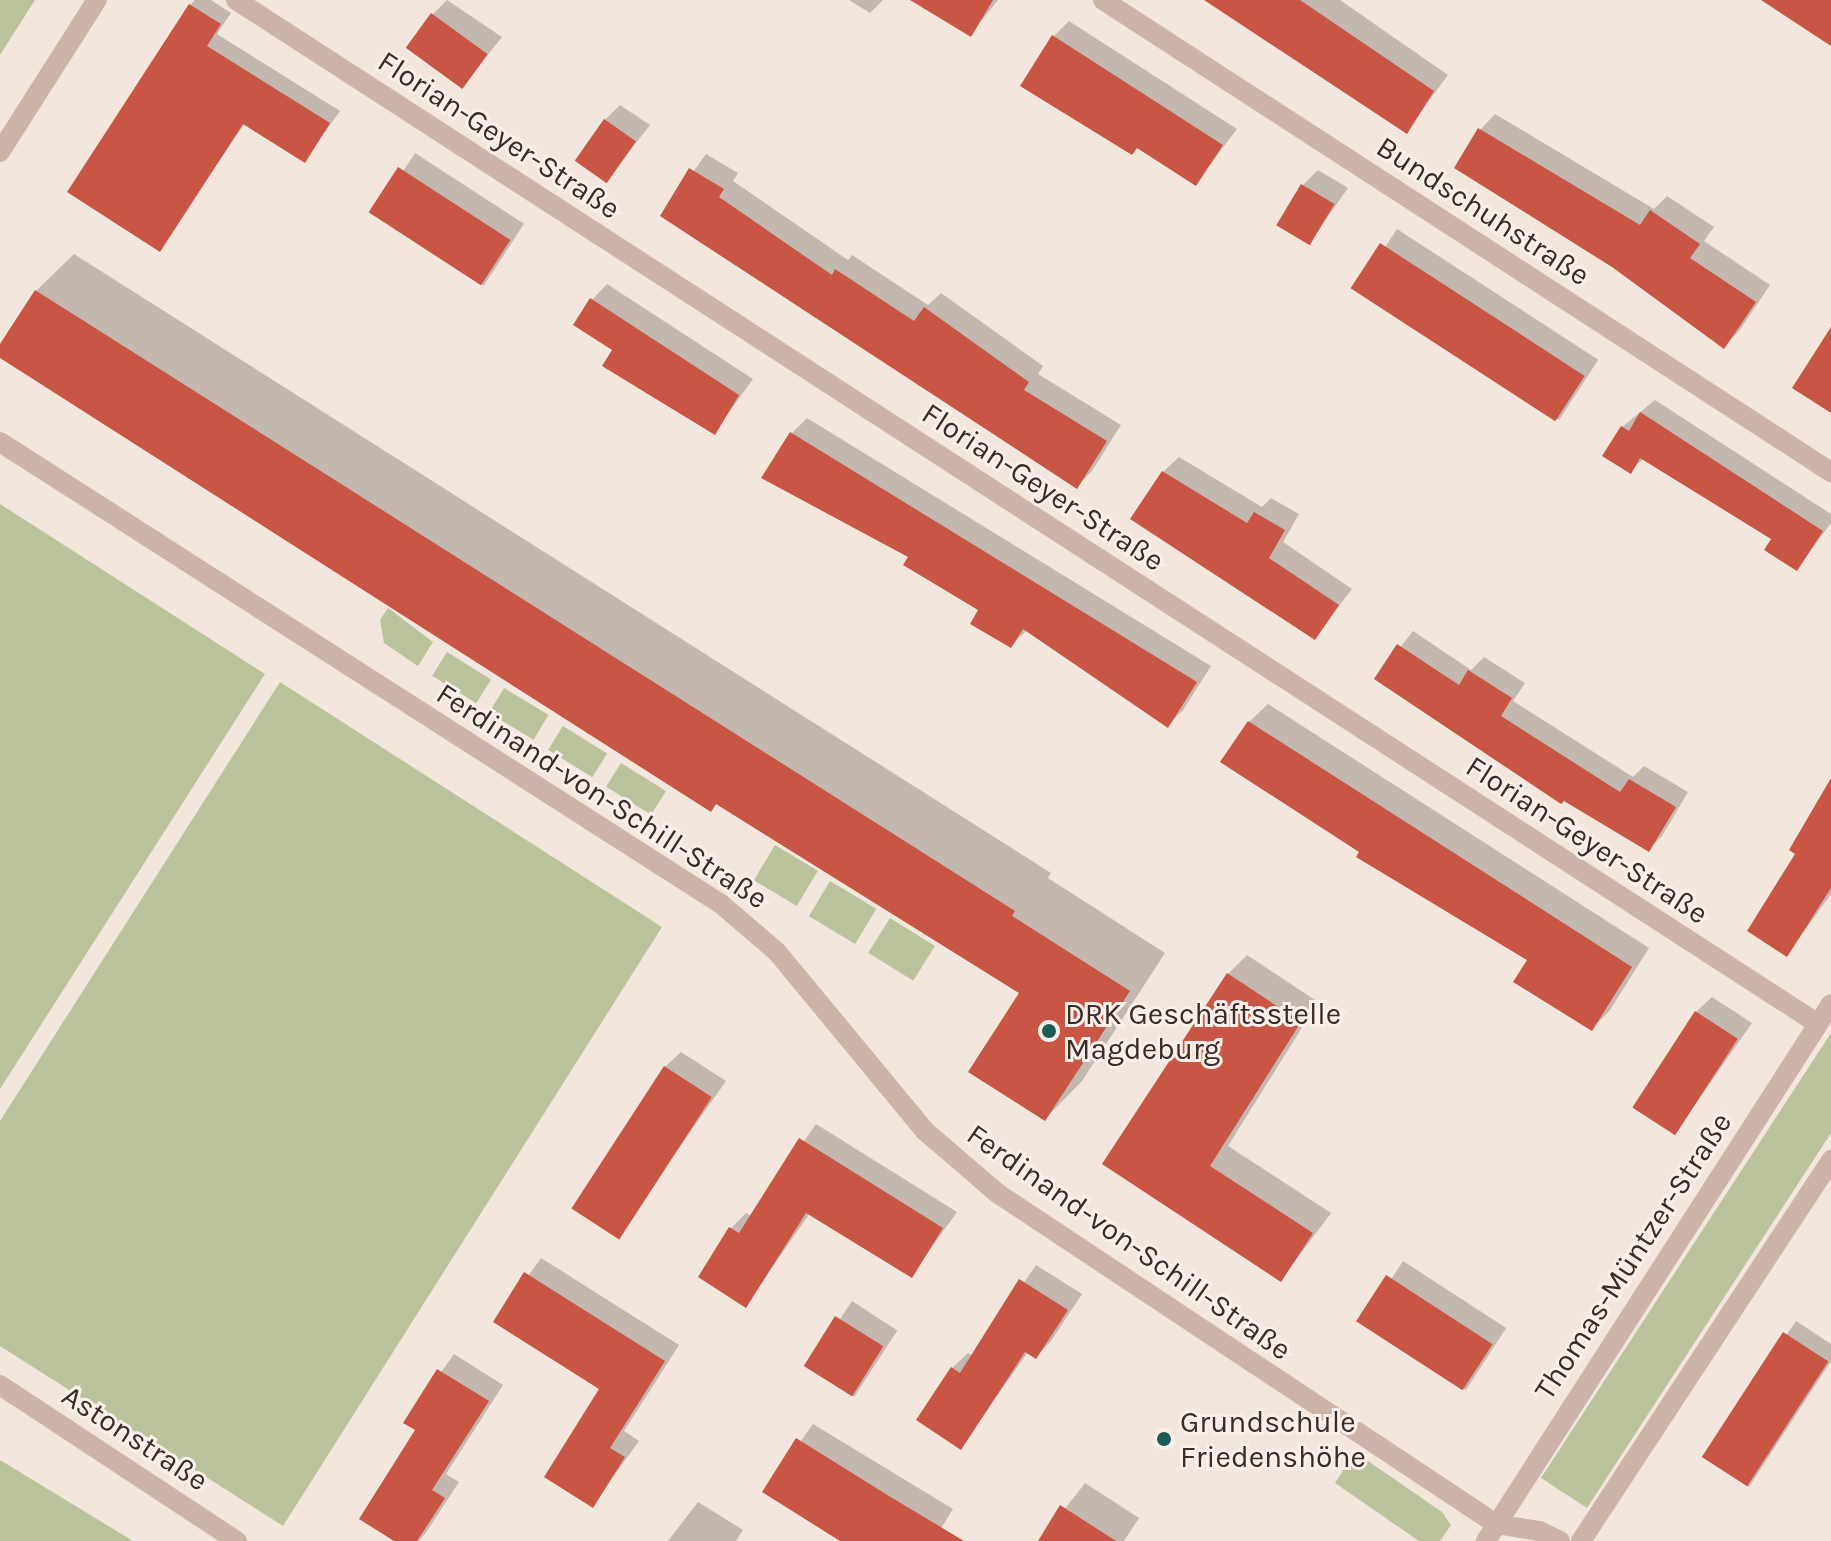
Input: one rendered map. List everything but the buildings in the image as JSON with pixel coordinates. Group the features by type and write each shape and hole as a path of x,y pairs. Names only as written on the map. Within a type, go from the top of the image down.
{"street":[{"path":"0,152 97,0"},
{"name":"Florian-Geyer-Straße","path":"236,0 1818,1024"},
{"name":"Bundschuhstraße","path":"1103,0 1831,472"},
{"name":"Ferdinand-von-Schill-Straße","path":"0,442 721,904 777,952 958,1164 1491,1533 1539,1531 1560,1541"},
{"name":"Thomas-Müntzer-Straße","path":"1491,1533 1831,1004"},
{"path":"1581,1541 1831,1160"},
{"name":"Astonstraße","path":"0,1385 237,1541"}],"green space":[{"path":"0,0 35,0 0,55"},
{"path":"0,504 265,674 0,1089"},
{"path":"388,608 433,642 418,666 384,643 380,620"},
{"path":"447,652 491,680 476,703 432,676"},
{"path":"280,682 662,927 283,1526 0,1346 0,1121"},
{"path":"504,688 549,715 534,740 489,713"},
{"path":"563,726 607,754 592,777 548,750"},
{"path":"621,763 666,791 651,815 606,787"},
{"path":"775,845 818,871 797,906 754,880"},
{"path":"830,881 876,909 855,944 809,916"},
{"path":"890,918 935,946 913,981 868,953"},
{"path":"1831,1033 1831,1133 1587,1508 1541,1478"},
{"path":"1355,1452 1442,1512 1451,1525 1440,1541 1419,1541 1335,1483"},
{"path":"0,1460 133,1541 0,1541"}],"place":[{"name":"DRK Geschäftsstelle Magdeburg","path":"1049,1031"},
{"name":"Grundschule Friedenshöhe","path":"1164,1439"}]}
